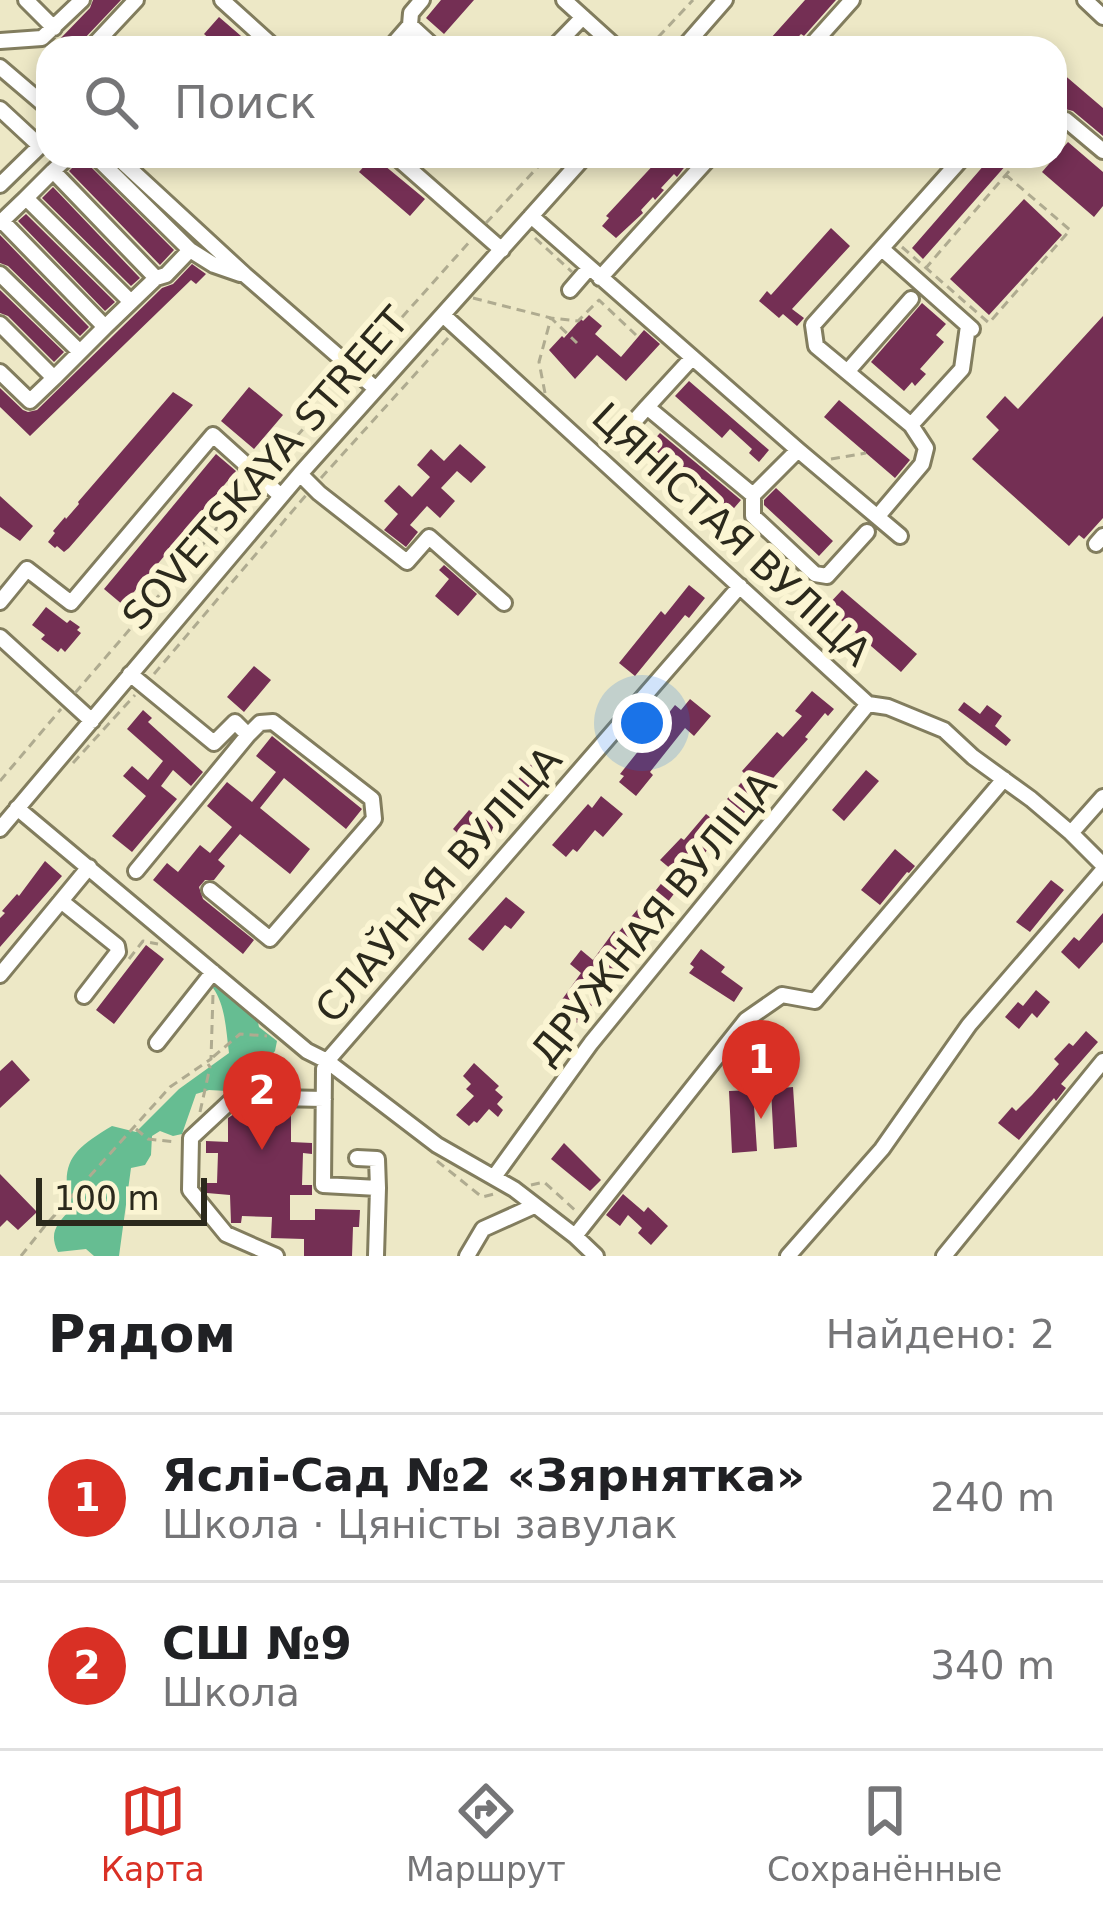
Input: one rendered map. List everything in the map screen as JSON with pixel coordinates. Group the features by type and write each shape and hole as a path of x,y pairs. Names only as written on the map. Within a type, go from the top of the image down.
{"street":[{"path":"27,0 55,28"},
{"path":"45,36 82,0"},
{"path":"102,36 136,0"},
{"path":"400,36 422,0"},
{"path":"564,0 604,36"},
{"path":"694,36 725,0"},
{"path":"820,36 852,0"},
{"path":"1085,0 1103,16"},
{"path":"227,2 262,36"},
{"path":"565,36 583,17"},
{"path":"410,25 422,36"},
{"path":"0,41 36,38"},
{"path":"0,67 36,98"},
{"path":"0,109 36,142"},
{"path":"1067,121 1103,151"},
{"path":"4,174 36,149"},
{"path":"56,168 1,222 105,327"},
{"path":"107,168 190,250 214,266 245,275"},
{"path":"129,168 376,389"},
{"path":"408,168 502,250"},
{"name":"SOVETSKAYA STREET","path":"0,829 300,474 575,168"},
{"path":"585,279 699,168"},
{"path":"878,516 922,464 926,448 911,425 816,346 813,325 953,168"},
{"path":"53,171 156,278"},
{"path":"25,199 131,302"},
{"path":"531,216 585,279 692,358 900,536"},
{"path":"887,243 972,329 962,369 911,425"},
{"path":"0,372 30,401 190,250"},
{"path":"0,274 80,352"},
{"path":"847,372 911,299"},
{"name":"ЦЯНІСТАЯ ВУЛІЦА","path":"443,315 868,704 888,707 944,730 1071,833 1103,867"},
{"path":"0,325 54,378"},
{"path":"631,425 692,358"},
{"path":"647,407 753,495"},
{"path":"0,602 27,569 70,603 213,435 281,496"},
{"path":"798,450 753,495 753,517 815,574 827,576 867,532"},
{"path":"300,474 407,562 429,537 504,603"},
{"name":"СЛАЎНАЯ ВУЛІЦА","path":"327,1061 740,586"},
{"path":"0,637 92,721"},
{"path":"130,674 214,742 235,722 248,735"},
{"name":"ДРУЖНАЯ ВУЛІЦА","path":"494,1177 605,1026 868,704"},
{"path":"136,871 260,723 273,722 372,799 374,819 270,939 210,890"},
{"path":"575,1236 746,1020 782,995 814,1001 1004,779"},
{"path":"1071,833 1103,797"},
{"path":"17,808 209,977 436,1145 514,1189 596,1256"},
{"path":"0,975 89,867"},
{"path":"788,1256 881,1150 969,1025 1103,867"},
{"path":"62,901 117,946 118,952 84,996"},
{"path":"157,1043 209,977"},
{"path":"327,1061 323,1069 322,1185 377,1188"},
{"path":"944,1256 1103,1061"},
{"path":"276,1256 226,1234 190,1190 193,1137 235,1097 324,1099"},
{"path":"357,1158 377,1159 376,1256"},
{"path":"467,1256 483,1229 534,1206"}],"path":[{"path":"659,36 693,0"},
{"path":"0,781 261,477 537,168"},
{"path":"921,274 1012,168"},
{"path":"887,243 989,323 1070,230 1006,175"},
{"path":"530,233 585,279"},
{"path":"472,298 550,319 578,321 599,300 637,334"},
{"path":"588,311 609,309"},
{"path":"550,319 577,343"},
{"path":"548,410 539,362 550,319"},
{"path":"70,767 458,328"},
{"path":"629,328 630,342"},
{"path":"812,462 866,452"},
{"path":"129,958 143,941 154,941 172,955"},
{"path":"22,1256 170,1087 211,1058 213,991 209,977"},
{"path":"135,1127 148,1139 193,1137 210,1067 207,1062"}],"green space":[{"path":"214,982 256,1013 259,1027 277,1041 275,1051 269,1058 243,1058 227,1091 196,1094 182,1134 160,1131 152,1136 145,1165 131,1168 119,1256 94,1256 86,1249 58,1252 54,1233 71,1209 68,1168 78,1150 112,1126 136,1132 179,1089 229,1053"}],"building":[{"path":"93,0 121,0 87,36 63,36"},
{"path":"441,0 474,0 444,34 426,18"},
{"path":"805,0 836,0 804,36 773,36"},
{"path":"219,17 241,36 206,36"},
{"path":"1067,77 1103,108 1103,136 1067,110"},
{"path":"1067,143 1103,172 1103,206 1094,217 1042,172 1067,168"},
{"path":"92,168 174,250 160,265 69,171"},
{"path":"388,168 425,199 410,216 359,172"},
{"path":"651,168 684,168 616,238 602,226"},
{"path":"982,168 1003,168 923,259 912,248"},
{"path":"53,187 140,278 131,286 42,198"},
{"path":"1024,199 1062,235 989,315 950,279"},
{"path":"26,214 115,302 105,311 18,221"},
{"path":"831,228 850,246 792,309 804,318 797,326 783,314 779,318 759,301 767,291 771,295"},
{"path":"0,235 89,327 80,336 0,263"},
{"path":"192,264 206,274 196,284 191,280 30,436 0,407 0,388 23,410 37,410"},
{"path":"0,290 64,352 54,362 0,313"},
{"path":"922,303 946,324 936,335 944,342 920,369 926,374 904,391 871,362"},
{"path":"589,315 602,326 595,334 621,357 644,330 660,344 626,381 597,355 575,379 549,350"},
{"path":"1103,316 1103,518 1084,539 1079,535 1069,546 972,459 999,430 986,417 1005,396 1018,409"},
{"path":"689,381 769,450 759,462 730,429 722,438 675,396"},
{"path":"249,387 283,415 254,449 221,421"},
{"path":"173,392 193,405 69,548 64,552 55,548 48,542 53,531"},
{"path":"839,400 910,460 895,478 824,417"},
{"path":"660,433 741,500 729,514 649,445"},
{"path":"460,444 486,467 471,483 457,471 441,488 455,501 440,518 427,506 410,525 418,532 406,547 384,530 398,514 384,501 399,485 412,497 430,477 417,465 431,449 444,461"},
{"path":"216,454 236,471 123,605 104,589"},
{"path":"776,488 833,541 819,556 764,505"},
{"path":"0,496 33,526 20,541 0,527"},
{"path":"444,565 477,594 458,616 435,596 449,579 439,570"},
{"path":"689,585 705,598 635,676 619,663"},
{"path":"842,590 917,654 901,672 826,607"},
{"path":"46,607 80,627 81,633 65,652 41,639 45,635 32,625"},
{"path":"254,666 271,680 244,712 227,697"},
{"path":"812,691 834,709 805,737 808,739 746,815 727,799 747,776 742,771 777,732 783,737 802,716 795,711"},
{"path":"690,699 711,716 694,736 685,728 636,796 619,782 624,776 620,774 675,705 681,710"},
{"path":"964,702 980,714 987,705 1002,716 995,726 1011,740 1006,746 958,710"},
{"path":"143,710 152,718 148,722 203,772 191,786 173,770 161,786 177,799 132,852 112,836 146,796 123,776 132,766 148,780 163,761 127,729"},
{"path":"272,736 362,809 346,829 284,778 260,808 310,849 290,874 240,834 218,860 225,866 214,880 205,880 199,887 203,899 254,940 243,954 153,880 167,863 178,872 200,845 210,853 232,827 207,806 227,782 252,802 276,772 256,756"},
{"path":"533,762 549,775 487,843 478,836 471,845 453,829 469,810 480,819 504,786 509,790"},
{"path":"866,770 879,781 844,821 832,810"},
{"path":"601,796 623,814 603,837 595,830 577,852 573,849 566,857 552,845"},
{"path":"706,814 728,831 673,889 676,891 618,969 598,987 591,981 580,995 592,1005 577,1023 560,1009 581,973 570,964 581,950 593,960 614,931 617,934 644,905 672,870 660,860"},
{"path":"895,849 915,866 880,905 861,890"},
{"path":"45,861 62,876 0,947 2,911"},
{"path":"1051,880 1064,890 1030,932 1016,922"},
{"path":"506,897 525,912 511,929 505,925 483,951 468,939"},
{"path":"1103,913 1103,942 1079,969 1061,952 1074,937 1079,941"},
{"path":"146,945 164,959 114,1024 96,1010"},
{"path":"701,949 743,988 734,1002 689,973"},
{"path":"1036,990 1050,1002 1019,1029 1005,1017"},
{"path":"1086,1031 1098,1042 1061,1084 1066,1088 1056,1101 1054,1098 1019,1140 998,1123 1032,1095 1059,1064 1054,1059"},
{"path":"12,1060 30,1080 0,1108 0,1071"},
{"path":"474,1063 499,1086 495,1090 503,1097 497,1104 503,1110 498,1117 489,1109 469,1126 456,1115 474,1096 466,1089 471,1084 463,1076"},
{"path":"793,1087 797,1147 774,1149 771,1089"},
{"path":"753,1090 757,1151 732,1153 729,1091"},
{"path":"240,1114 240,1119 278,1120 278,1115 291,1115 291,1142 312,1143 312,1154 303,1153 302,1185 312,1185 312,1195 290,1195 290,1220 315,1220 315,1209 360,1210 359,1227 353,1227 352,1256 304,1256 304,1239 271,1238 272,1217 242,1216 241,1223 231,1223 230,1195 207,1193 207,1183 217,1183 218,1153 206,1153 206,1141 228,1142 228,1118"},
{"path":"564,1143 601,1180 590,1191 551,1159"},
{"path":"0,1174 37,1212 18,1230 7,1220 0,1227"},
{"path":"623,1194 644,1212 648,1207 668,1226 651,1245 628,1215 620,1226 606,1215"}],"place":[{"name":"Яслі-Сад №2 «Зярнятка»","path":"761,1119"},
{"name":"СШ №9","path":"262,1150"}]}
